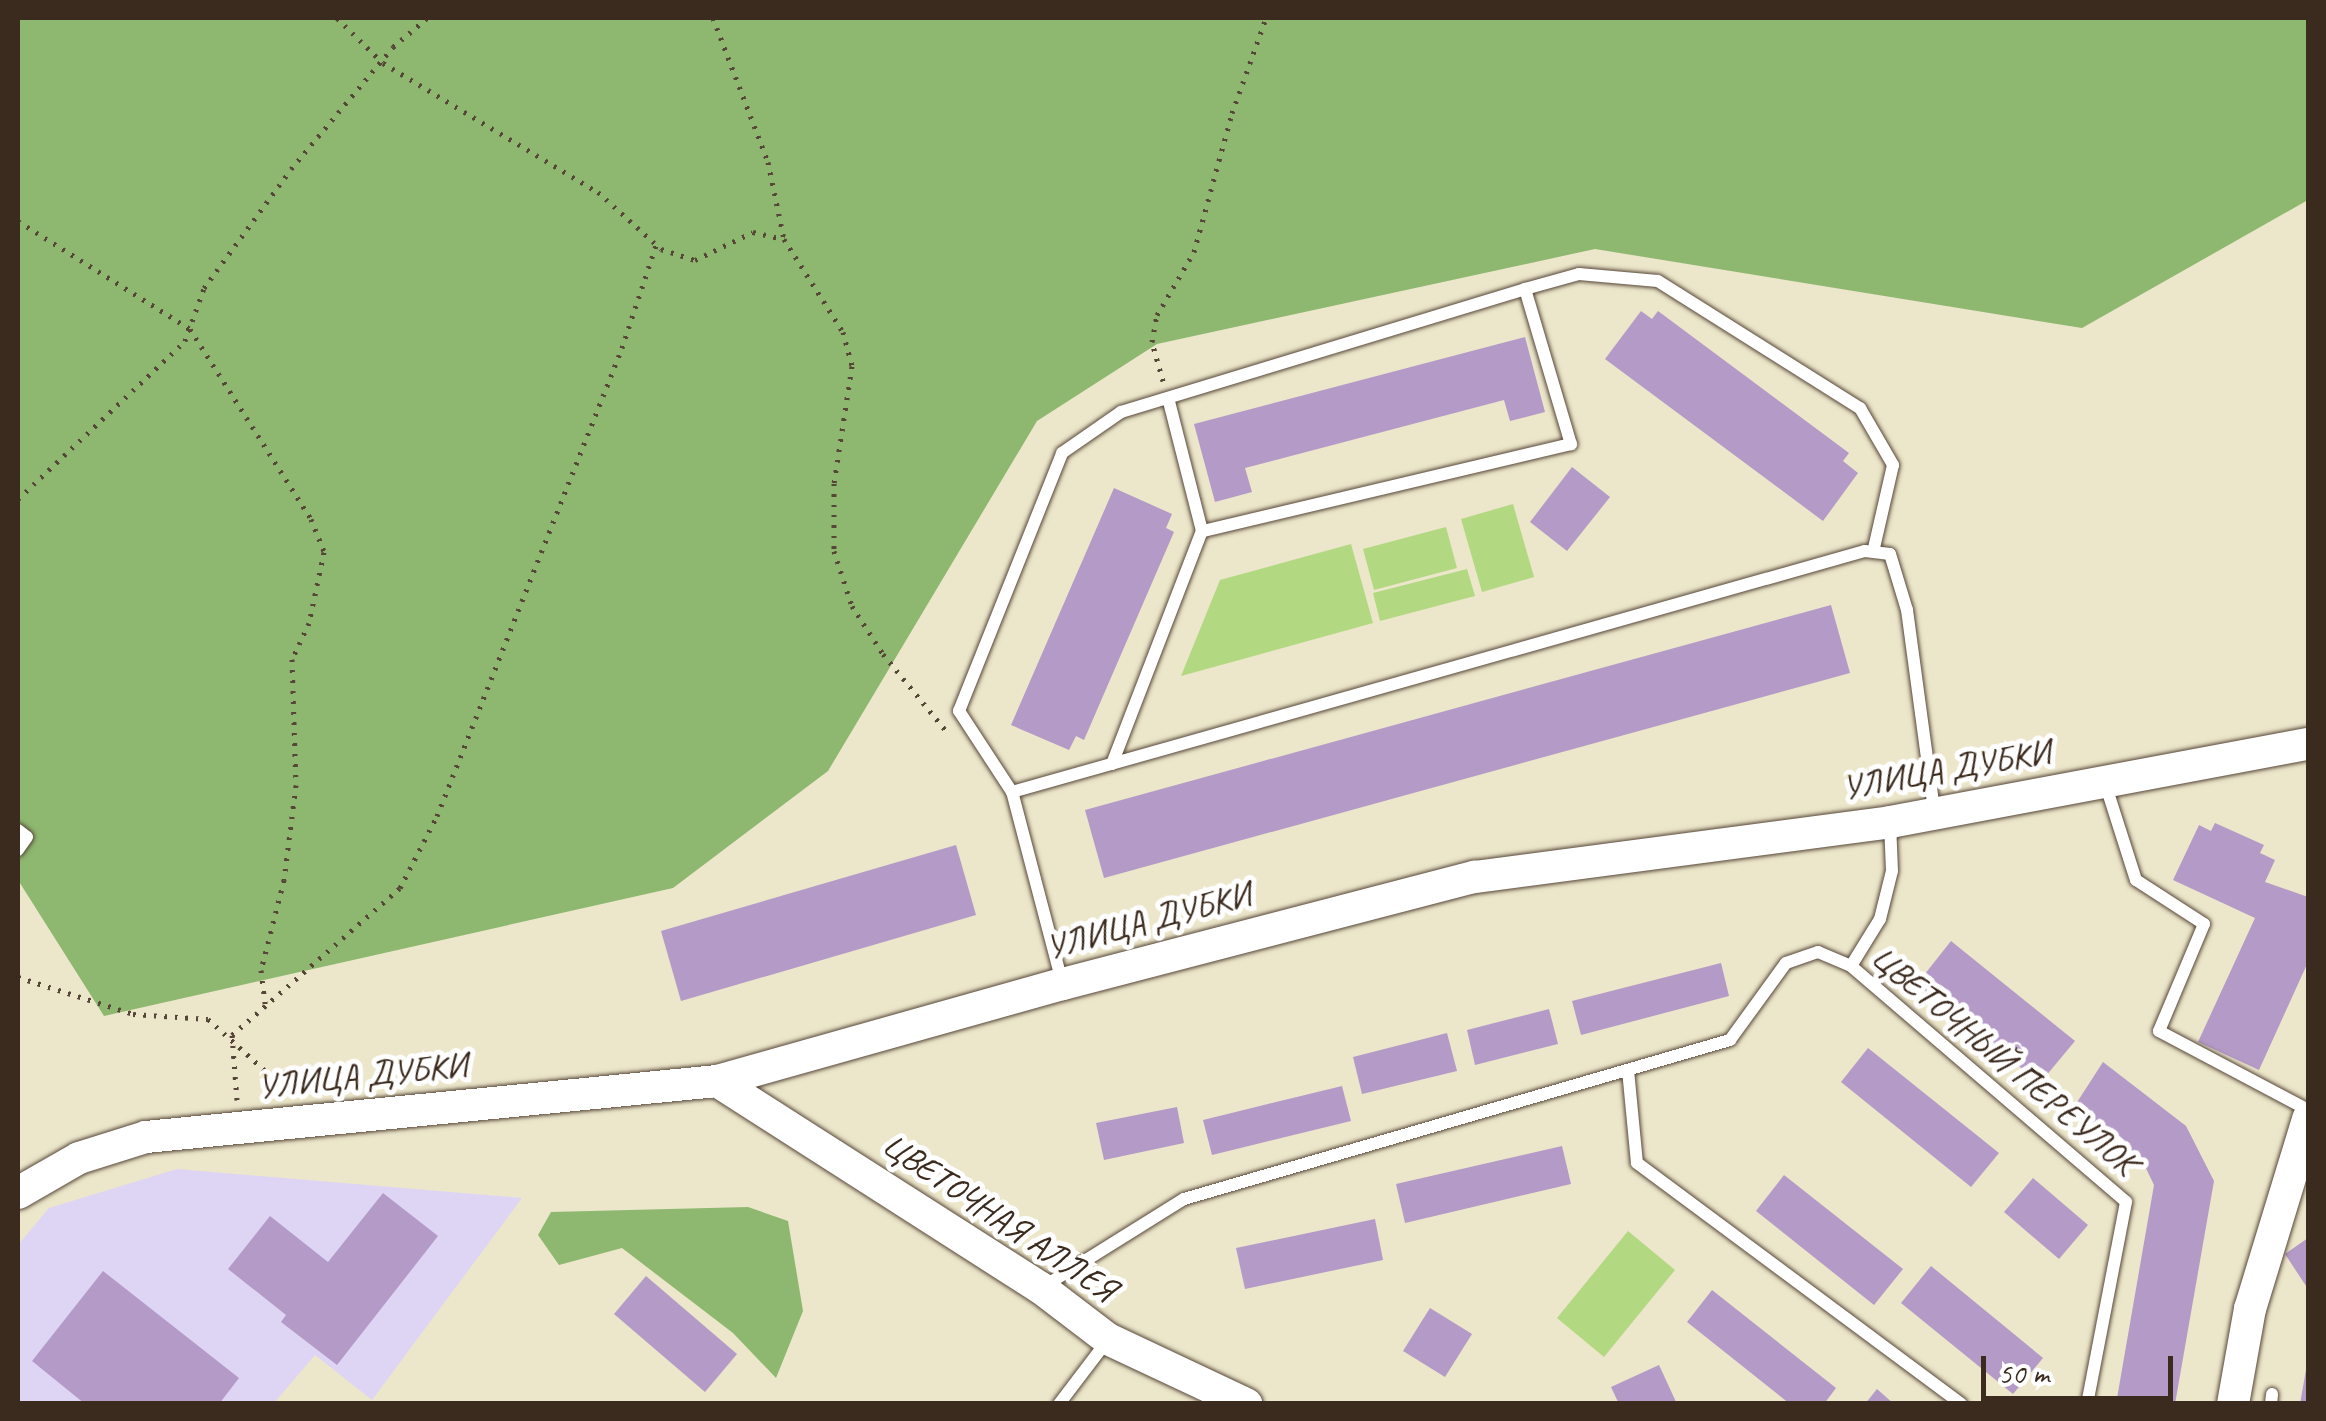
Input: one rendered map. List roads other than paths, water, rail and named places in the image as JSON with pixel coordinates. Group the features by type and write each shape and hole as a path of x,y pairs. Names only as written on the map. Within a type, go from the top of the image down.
{"street":[{"name":"УЛИЦА ДУБКИ","path":"18,1193 79,1158 146,1137 716,1081 1063,984 1475,877 1890,822 2308,744"},
{"name":"ЦВЕТОЧНАЯ АЛЛЕЯ","path":"716,1081 1041,1288 1108,1339 1246,1404"},
{"path":"2233,1404 2250,1309 2293,1186 2308,1119"}],"lane":[{"path":"1063,984 1012,792 959,711 1062,454 1120,412 1580,274 1658,280 1860,408 1893,465 1873,552"},
{"path":"1202,531 1571,444 1525,289"},
{"path":"1112,764 1202,531 1168,398"},
{"path":"1012,792 1873,552 1890,554 1907,610 1934,814"},
{"path":"2105,783 2136,880 2204,924 2159,1030 2308,1110"},
{"path":"1851,966 1880,919 1892,871 1890,822"},
{"path":"18,830 27,837 18,850"},
{"name":"ЦВЕТОЧНЫЙ ПЕРЕУЛОК","path":"1041,1288 1184,1199 1730,1040 1786,963 1818,952 1851,966 2126,1202 2087,1404"},
{"path":"1628,1070 1636,1163 1961,1404"},
{"path":"1059,1404 1108,1339"}]}
